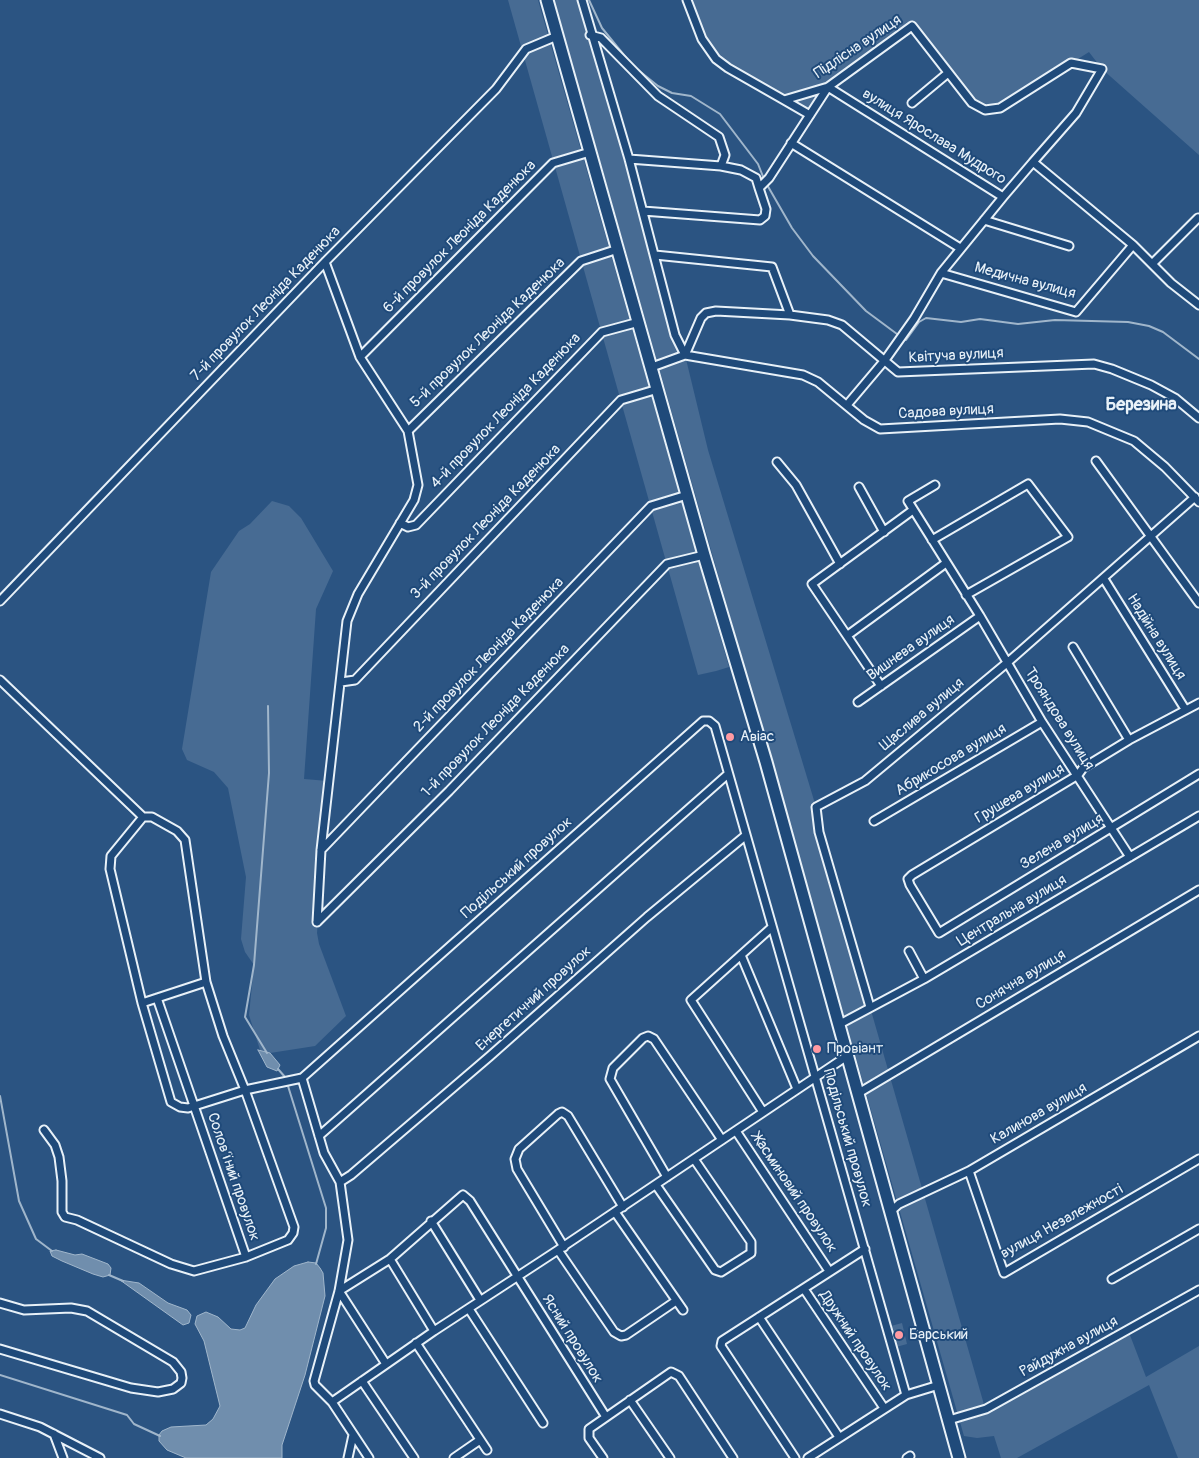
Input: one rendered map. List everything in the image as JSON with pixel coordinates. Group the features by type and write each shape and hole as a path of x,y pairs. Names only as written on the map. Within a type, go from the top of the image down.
{"highway":[{"path":"547,0 704,555 766,762 959,1458"}],"street":[{"path":"582,0 590,35 629,159 675,335 685,355 652,367"},
{"path":"687,0 702,39 716,59 728,68 810,115"},
{"name":"Підлісна вулиця","path":"784,100 828,87 912,26 972,103 980,108 990,110 1000,108 1071,63 1102,69"},
{"path":"590,35 601,38 658,96 719,137 724,155 721,166"},
{"name":"7-й провулок Леоніда Каденюка","path":"0,601 324,262 496,89 526,49 557,36"},
{"name":"вулиця Ярослава Мудрого","path":"828,87 1004,197 1076,113 1102,69"},
{"path":"912,103 948,73"},
{"path":"760,188 769,178 828,87"},
{"name":"Медична вулиця","path":"792,143 960,248"},
{"name":"6-й провулок Леоніда Каденюка","path":"360,357 553,163 590,152"},
{"path":"629,159 721,166 741,170 756,178 766,209 765,216 760,220 643,211"},
{"path":"1033,162 1133,245 1171,283 1199,305"},
{"name":"Медична вулиця","path":"847,406 885,360 914,319 941,272 1004,197"},
{"path":"1152,264 1199,217"},
{"path":"984,220 1069,246"},
{"name":"Медична вулиця","path":"941,272 1076,312 1133,245"},
{"name":"5-й провулок Леоніда Каденюка","path":"408,431 581,261 618,249"},
{"path":"655,255 772,266 790,315"},
{"path":"321,850 350,610 418,490 418,479 408,431 360,357 324,262"},
{"name":"Квітуча вулиця","path":"685,355 701,318 706,313 716,311 790,315 828,320 842,325 898,372 1094,364 1112,369 1151,385 1175,398 1199,418"},
{"name":"4-й провулок Леоніда Каденюка","path":"400,523 408,527 416,526 602,332 639,322"},
{"name":"Садова вулиця","path":"685,355 803,375 818,382 864,420 880,429 1048,420 1088,422 1134,441 1165,467 1197,499"},
{"name":"3-й провулок Леоніда Каденюка","path":"341,682 355,680 621,400 658,389"},
{"path":"1096,461 1199,603"},
{"path":"777,462 796,485 840,564"},
{"path":"932,540 1028,484 1068,537 966,595"},
{"path":"881,686 812,584 913,510 908,501 934,485"},
{"path":"859,487 884,532"},
{"name":"2-й провулок Леоніда Каденюка","path":"321,850 651,506 687,495"},
{"name":"Щаслива вулиця","path":"870,1007 819,832 816,807 865,781 1008,662 1151,536 1197,499"},
{"name":"Трояндова вулиця","path":"913,510 1008,662 1042,722 1130,857"},
{"name":"1-й провулок Леоніда Каденюка","path":"321,850 317,922 449,791 667,564 704,555"},
{"path":"848,635 946,563"},
{"name":"Надійна вулиця","path":"1104,579 1185,709"},
{"name":"Вишнева вулиця","path":"858,702 980,616"},
{"path":"1073,648 1129,740"},
{"path":"0,680 143,817"},
{"name":"Грушева вулиця","path":"939,933 910,885 908,879 912,874 1078,775 1083,768 1129,740 1199,703"},
{"name":"Подільський провулок","path":"302,1078 702,721 709,721 715,726 771,928 906,1395"},
{"name":"Абрикосова вулиця","path":"874,821 1042,722"},
{"path":"318,1136 728,774"},
{"name":"Зелена вулиця","path":"939,933 1199,774"},
{"name":"Центральна вулиця","path":"838,1025 924,979 1199,816"},
{"name":"Соловʼїний провулок","path":"44,1130 55,1145 59,1156 62,1182 62,1212 65,1217 77,1220 183,1269 203,1270 246,1257 288,1240 293,1233 294,1227 245,1090 223,1036 206,982 185,840 177,831 152,817 143,817 111,856 109,862 142,1003 171,1102 180,1108 194,1106 245,1090 302,1078"},
{"name":"Енергетичний провулок","path":"340,1182 351,1175 483,1063 630,932 745,836"},
{"name":"Сонячна вулиця","path":"857,1094 1199,890"},
{"path":"763,1112 691,1000 771,928"},
{"path":"909,951 924,979"},
{"path":"741,955 797,1089"},
{"path":"142,1003 206,982"},
{"name":"Соловʼїний провулок","path":"157,998 246,1257"},
{"path":"668,1177 610,1079 613,1068 643,1038 648,1036 654,1039 722,1140"},
{"name":"Калинова вулиця","path":"890,1212 899,1204 969,1171 1199,1036"},
{"path":"332,1402 416,1343 470,1309 480,1300 561,1249 847,1056"},
{"path":"302,1078 326,1160 340,1182 348,1240 339,1291 314,1377 315,1385 332,1402 369,1458"},
{"path":"623,1207 568,1116 562,1112 519,1149 515,1159 517,1169 561,1249 614,1332 621,1336 626,1335 676,1301"},
{"name":"Жасминовий провулок","path":"736,1131 829,1271"},
{"path":"656,1185 715,1270 721,1272 751,1253 752,1242 694,1159"},
{"name":"вулиця Незалежності","path":"969,1171 1004,1273 1199,1159"},
{"name":"Ясний провулок","path":"431,1221 459,1197 467,1196 606,1417"},
{"path":"615,1212 682,1310"},
{"path":"339,1291 390,1259 431,1221 480,1300"},
{"path":"1112,1279 1199,1229"},
{"path":"795,1458 721,1346 722,1342 726,1337 865,1249"},
{"path":"390,1259 434,1331"},
{"name":"Дружний провулок","path":"804,1289 884,1408"},
{"name":"Райдужна вулиця","path":"949,1420 986,1409 1199,1290"},
{"path":"339,1291 386,1364"},
{"path":"0,1303 24,1310 70,1308 87,1311 173,1362 182,1372 181,1383 173,1388 158,1392 131,1388 0,1348"},
{"path":"470,1309 544,1423"},
{"path":"759,1317 839,1437"},
{"path":"416,1343 487,1450"},
{"path":"603,1458 589,1438 588,1432 591,1427 668,1372 676,1373 733,1458"},
{"path":"362,1381 414,1458"},
{"path":"808,1458 906,1395 939,1385"},
{"path":"630,1400 670,1458"},
{"path":"0,1414 54,1434 100,1458"},
{"path":"54,1434 63,1458"},
{"path":"348,1458 353,1435"},
{"path":"454,1458 480,1440"},
{"path":"820,1450 825,1458"}],"shaded area":[{"path":"508,0 538,0 729,667 698,675"},
{"path":"554,0 582,0 629,159 675,335 685,355 708,450 816,807 870,1007 985,1408 1128,1330 1146,1377 1199,1346 1199,1458 1178,1458 1149,1385 1017,1458 1001,1458 994,1436 977,1438 964,1436"},
{"path":"687,0 1199,0 1199,155 1102,69 1089,52 1000,108 980,108 912,26 828,87 810,115 740,75 709,50"},
{"path":"272,501 289,506 301,518 333,571 316,609 304,779 328,781 317,933 319,944 346,1016 315,1046 261,1053 249,1015 254,965 245,952 241,939 246,877 228,788 214,772 187,760 182,749 211,572 239,531 250,524"},
{"path":"258,1050 270,1053 280,1065 277,1071 267,1067"},
{"path":"56,1250 75,1255 82,1254 108,1264 111,1268 110,1275 103,1277 62,1261 52,1256 50,1251"},
{"path":"308,1262 316,1263 323,1273 325,1296 305,1375 282,1445 282,1458 186,1458 167,1450 159,1441 159,1435 162,1431 171,1427 206,1425 213,1419 220,1406 204,1341 195,1324 197,1316 206,1312 218,1317 231,1329 240,1330 245,1328 256,1305 275,1279 294,1266"},
{"path":"120,1280 139,1283 168,1303 187,1310 191,1315 189,1323 183,1325"},
{"name":"Барський","path":"902,1323 907,1344 896,1347 891,1326"}],"waterway":[{"path":"589,0 602,28 632,65 658,86 672,93 691,96 720,114 758,164 764,179"},
{"path":"766,183 792,228 813,256 866,311 897,334"},
{"path":"906,340 919,322 926,318 961,322 980,319 1018,324 1055,320 1128,322 1149,326 1163,332 1199,359"},
{"path":"267,1053 245,1017 254,965 269,773 268,706"},
{"path":"278,1069 285,1077"},
{"path":"288,1086 326,1208 326,1228 316,1264"},
{"path":"0,1096 19,1201 36,1239 52,1251"},
{"path":"109,1275 123,1281"},
{"path":"0,1375 127,1415 134,1424 160,1436"}],"place":[{"name":"Авіас","path":"730,737"},
{"name":"Провіант","path":"817,1049"},
{"name":"Барський","path":"899,1335"}],"district":[{"name":"Березина","path":"1141,405"}]}
